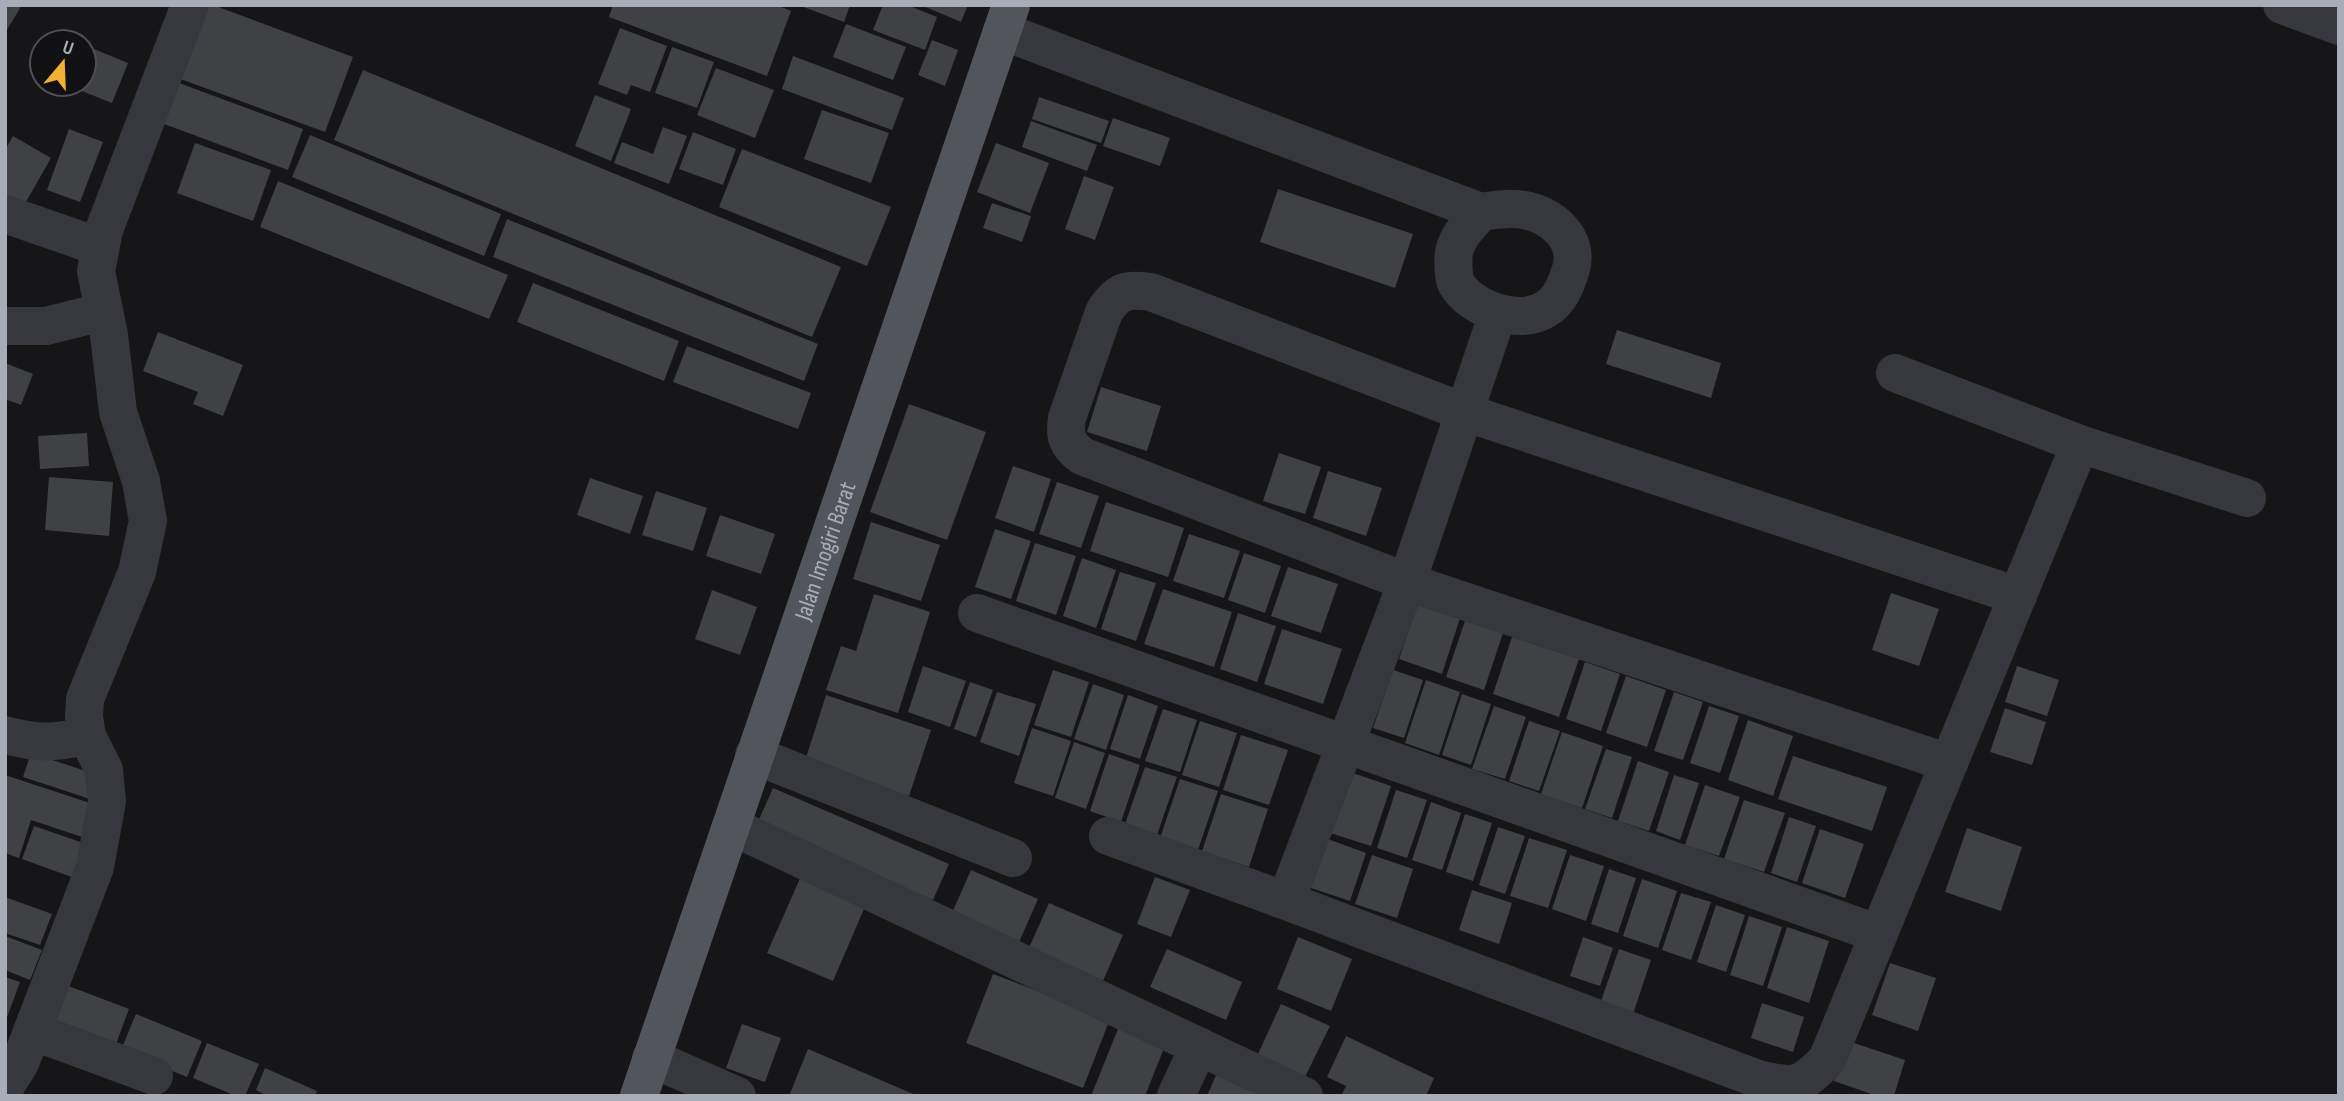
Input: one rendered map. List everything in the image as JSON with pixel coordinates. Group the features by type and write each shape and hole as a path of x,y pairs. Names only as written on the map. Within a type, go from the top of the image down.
{"main road":[{"name":"Jalan Imogiri Barat","path":"639,1096 1007,18"}],"street":[{"path":"5,1087 20,1063 95,867 107,802 104,770 86,736 85,699 137,572 148,521 141,481 118,412 109,335 96,271 104,230 190,5"},
{"path":"2282,5 2339,26"},
{"path":"1007,18 1481,212 1503,208 1525,210 1551,219 1569,239 1572,264 1564,290 1546,309 1523,316 1498,313 1467,297 1455,281 1454,252 1462,232 1481,212"},
{"path":"5,214 100,247"},
{"path":"1949,763 1407,582 1082,456 1071,447 1065,432 1067,418 1104,313 1114,297 1131,290 1152,292 1464,412 2018,596"},
{"path":"5,326 46,326 103,312"},
{"path":"1286,901 1407,582 1498,313"},
{"path":"1895,373 2080,444 2248,498"},
{"path":"1108,836 1758,1079 1784,1086 1806,1081 1826,1060 2080,444"},
{"path":"978,613 1879,934"},
{"path":"5,735 26,741 53,743 86,736"},
{"path":"754,755 1013,858"},
{"path":"731,826 1304,1096"},
{"path":"32,1031 154,1076"},
{"path":"1176,1096 1199,1046"},
{"path":"651,1058 737,1096"}],"building":[{"path":"5,5 22,5 5,33"},
{"path":"202,5 213,5 353,57 325,132 175,77"},
{"path":"613,5 777,5 791,11 767,76 609,17"},
{"path":"798,5 850,5 844,22"},
{"path":"883,5 907,5 937,17 925,50 873,30"},
{"path":"921,5 968,5 961,22"},
{"path":"846,24 906,47 893,80 833,57"},
{"path":"620,28 667,46 650,92 631,85 627,95 598,84"},
{"path":"932,40 958,50 945,86 918,75"},
{"path":"672,47 714,62 697,108 655,93"},
{"path":"98,51 128,63 112,103 98,97"},
{"path":"793,56 904,98 892,130 782,89"},
{"path":"716,68 774,90 755,138 697,115"},
{"path":"363,70 841,267 812,337 334,140"},
{"path":"171,80 303,129 288,170 156,121"},
{"path":"595,95 631,109 611,161 575,146"},
{"path":"1039,97 1109,121 1101,143 1032,119"},
{"path":"822,110 889,133 871,183 804,159"},
{"path":"1113,118 1170,138 1160,166 1103,146"},
{"path":"1031,121 1097,145 1087,171 1022,147"},
{"path":"663,127 687,136 669,184 614,163 622,142 653,154"},
{"path":"69,129 103,142 80,202 47,190"},
{"path":"693,132 736,149 723,185 679,169"},
{"path":"310,135 501,214 484,256 292,177"},
{"path":"13,136 51,158 18,216 5,209 5,150"},
{"path":"195,143 271,170 253,221 177,193"},
{"path":"996,143 1049,163 1030,213 977,192"},
{"path":"742,149 891,207 867,266 719,207"},
{"path":"1084,176 1114,187 1095,240 1065,229"},
{"path":"278,181 508,275 489,319 260,227"},
{"path":"1278,189 1413,234 1395,288 1260,242"},
{"path":"992,203 1031,216 1022,242 983,228"},
{"path":"507,219 818,344 804,381 493,257"},
{"path":"533,283 679,341 664,381 517,322"},
{"path":"1617,330 1721,363 1711,398 1606,364"},
{"path":"158,332 243,365 223,416 193,404 198,392 143,371"},
{"path":"687,346 811,393 798,429 673,382"},
{"path":"5,363 33,374 21,405 5,399"},
{"path":"1101,387 1161,406 1147,451 1087,432"},
{"path":"909,404 986,432 947,540 870,512"},
{"path":"87,433 89,466 40,469 38,436"},
{"path":"1279,453 1321,467 1305,514 1263,501"},
{"path":"1013,466 1051,479 1034,532 995,518"},
{"path":"1328,471 1382,488 1366,536 1313,518"},
{"path":"49,477 113,482 109,536 45,530"},
{"path":"590,478 643,496 630,534 577,515"},
{"path":"1057,482 1099,496 1081,548 1039,534"},
{"path":"656,491 707,508 693,551 642,535"},
{"path":"1106,502 1184,528 1168,577 1090,551"},
{"path":"720,515 775,534 761,574 706,556"},
{"path":"871,522 940,545 921,601 853,579"},
{"path":"995,529 1031,541 1011,599 975,587"},
{"path":"1189,534 1240,551 1224,598 1173,581"},
{"path":"1035,543 1076,556 1056,615 1016,601"},
{"path":"1244,553 1281,566 1265,613 1228,600"},
{"path":"1082,558 1116,570 1096,628 1063,616"},
{"path":"1288,567 1338,584 1321,633 1271,616"},
{"path":"1120,572 1156,583 1136,641 1101,629"},
{"path":"1163,589 1232,612 1214,667 1144,644"},
{"path":"712,590 757,607 740,655 695,639"},
{"path":"1891,593 1939,609 1919,666 1872,650"},
{"path":"874,594 930,612 898,713 826,690 841,646 856,651"},
{"path":"1418,603 1460,618 1442,674 1399,659"},
{"path":"1238,613 1276,626 1257,682 1220,669"},
{"path":"1466,618 1504,630 1484,690 1446,677"},
{"path":"1282,629 1342,649 1323,704 1264,684"},
{"path":"1512,637 1579,659 1559,717 1493,694"},
{"path":"1585,662 1620,674 1601,731 1566,719"},
{"path":"923,666 966,681 950,727 908,712"},
{"path":"2017,666 2059,680 2047,716 2005,702"},
{"path":"1053,670 1089,682 1071,737 1034,725"},
{"path":"1393,670 1423,680 1404,738 1373,728"},
{"path":"1626,676 1666,690 1647,747 1606,733"},
{"path":"1426,680 1460,692 1439,755 1405,743"},
{"path":"970,682 993,690 976,737 954,729"},
{"path":"1093,684 1124,695 1106,750 1074,739"},
{"path":"997,692 1036,704 1019,756 980,742"},
{"path":"1674,692 1703,702 1683,760 1654,751"},
{"path":"1462,694 1491,704 1471,765 1442,755"},
{"path":"826,695 931,730 909,796 805,761"},
{"path":"1128,695 1158,706 1140,759 1110,749"},
{"path":"1494,706 1526,717 1505,779 1472,769"},
{"path":"1709,706 1739,716 1720,773 1690,763"},
{"path":"2005,708 2046,722 2032,765 1990,752"},
{"path":"1163,709 1197,720 1180,772 1145,761"},
{"path":"1748,720 1793,736 1773,796 1728,780"},
{"path":"1200,721 1237,733 1219,787 1182,775"},
{"path":"1529,721 1560,731 1539,791 1509,781"},
{"path":"1032,728 1071,741 1053,796 1014,783"},
{"path":"1562,732 1603,746 1582,808 1541,794"},
{"path":"1241,735 1288,750 1269,805 1223,790"},
{"path":"1074,742 1105,753 1086,809 1055,798"},
{"path":"1606,749 1632,757 1612,818 1585,809"},
{"path":"31,753 98,775 90,799 23,777"},
{"path":"1109,754 1140,765 1121,822 1090,811"},
{"path":"1793,756 1887,787 1872,831 1778,799"},
{"path":"1638,761 1669,772 1649,831 1618,821"},
{"path":"1145,767 1177,777 1157,835 1125,824"},
{"path":"1347,771 1391,786 1371,846 1327,832"},
{"path":"5,775 99,806 88,839 31,820 19,858 5,853"},
{"path":"1674,775 1699,783 1680,840 1656,831"},
{"path":"1180,779 1218,791 1198,850 1160,838"},
{"path":"1705,785 1740,797 1719,856 1685,845"},
{"path":"773,788 949,864 933,900 757,824"},
{"path":"1396,790 1427,800 1407,858 1377,848"},
{"path":"1221,794 1268,809 1249,867 1202,851"},
{"path":"1744,800 1785,813 1764,872 1724,859"},
{"path":"1431,802 1461,813 1442,870 1412,860"},
{"path":"1465,814 1492,823 1473,881 1446,872"},
{"path":"1789,817 1816,826 1797,882 1771,873"},
{"path":"34,826 92,846 80,880 22,859"},
{"path":"1498,827 1525,836 1505,894 1479,885"},
{"path":"1967,828 2022,847 2001,911 1945,892"},
{"path":"1820,829 1864,844 1845,898 1802,883"},
{"path":"1325,838 1366,853 1350,901 1308,887"},
{"path":"1529,838 1567,850 1548,908 1510,896"},
{"path":"1372,855 1413,869 1397,918 1355,904"},
{"path":"1570,855 1604,866 1586,921 1552,909"},
{"path":"1609,869 1636,878 1618,933 1591,924"},
{"path":"971,870 1038,899 1019,942 952,913"},
{"path":"802,874 867,902 833,981 767,953"},
{"path":"1155,877 1190,890 1171,937 1137,924"},
{"path":"1642,879 1677,891 1658,948 1623,936"},
{"path":"1472,890 1512,903 1499,944 1459,930"},
{"path":"1681,893 1711,902 1691,960 1662,950"},
{"path":"5,897 52,914 40,945 5,933"},
{"path":"1049,903 1123,935 1102,983 1028,950"},
{"path":"1716,905 1745,915 1726,972 1697,962"},
{"path":"1749,916 1782,927 1763,986 1730,975"},
{"path":"1787,927 1829,941 1809,1003 1767,988"},
{"path":"5,936 42,950 30,980 5,970"},
{"path":"1298,937 1352,959 1331,1011 1277,989"},
{"path":"1583,937 1613,948 1600,986 1570,976"},
{"path":"1167,949 1242,982 1226,1020 1150,987"},
{"path":"1619,949 1651,960 1633,1014 1600,1004"},
{"path":"1890,963 1936,978 1918,1031 1872,1015"},
{"path":"993,974 1110,1019 1083,1088 966,1043"},
{"path":"5,977 20,982 6,1020 5,1020"},
{"path":"66,985 129,1009 113,1052 49,1027"},
{"path":"1762,1003 1804,1017 1793,1052 1751,1038"},
{"path":"1281,1004 1330,1026 1305,1077 1258,1054"},
{"path":"136,1014 202,1041 187,1077 121,1050"},
{"path":"1122,1019 1168,1038 1145,1096 1091,1096"},
{"path":"742,1024 781,1038 765,1082 726,1068"},
{"path":"1346,1036 1434,1078 1426,1096 1341,1096 1346,1086 1327,1077"},
{"path":"1848,1041 1905,1060 1894,1096 1877,1096 1834,1081"},
{"path":"207,1043 259,1064 245,1096 236,1096 193,1078"},
{"path":"808,1049 918,1096 789,1096"},
{"path":"265,1068 317,1091 315,1096 267,1096 256,1090"},
{"path":"1217,1073 1269,1096 1207,1096"}]}
